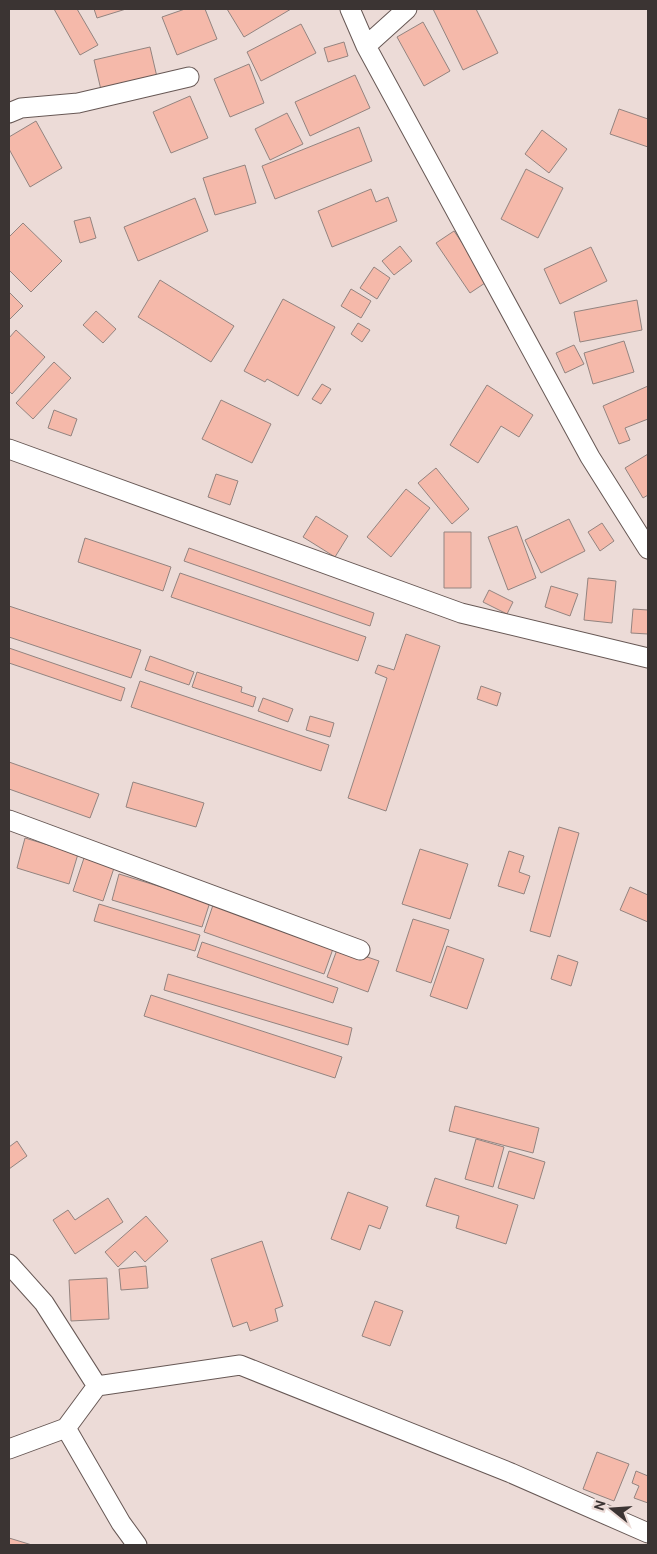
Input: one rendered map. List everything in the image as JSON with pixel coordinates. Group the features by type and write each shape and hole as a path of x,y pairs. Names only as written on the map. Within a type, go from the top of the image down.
{"street":[{"path":"350,9 366,46 590,457 648,549"},
{"path":"366,46 406,9"},
{"path":"9,113 21,108 78,102 189,77"},
{"path":"9,449 461,613 648,658"},
{"path":"10,822 360,950"},
{"path":"9,1264 44,1303 97,1386"},
{"path":"9,1449 66,1428 97,1386 240,1364 511,1473 648,1533"},
{"path":"66,1428 121,1523 137,1545"}],"building":[{"path":"54,9 77,9 98,45 80,55"},
{"path":"94,9 126,9 97,18"},
{"path":"185,9 205,9 217,39 177,55 162,17"},
{"path":"227,9 291,9 244,37"},
{"path":"433,9 476,9 498,53 463,70"},
{"path":"423,22 450,71 424,86 397,37"},
{"path":"301,24 316,53 261,81 247,52"},
{"path":"344,42 348,56 328,62 324,48"},
{"path":"150,47 157,77 101,90 94,60"},
{"path":"249,64 264,103 230,117 214,79"},
{"path":"355,75 370,108 310,136 295,102"},
{"path":"190,96 208,138 171,153 153,112"},
{"path":"619,109 648,119 648,147 610,134"},
{"path":"287,113 303,144 270,160 255,129"},
{"path":"36,121 62,168 30,187 9,149 9,137"},
{"path":"359,127 372,161 275,199 262,166"},
{"path":"542,130 567,149 549,173 525,154"},
{"path":"245,165 256,203 215,215 203,178"},
{"path":"526,169 563,188 538,238 501,219"},
{"path":"371,189 376,202 388,197 397,221 332,247 318,211"},
{"path":"195,198 208,231 138,261 124,227"},
{"path":"90,217 96,238 80,243 74,221"},
{"path":"23,223 62,261 31,292 9,270 9,237"},
{"path":"454,231 488,281 470,293 436,243"},
{"path":"400,246 412,261 394,275 382,261"},
{"path":"591,247 607,281 560,304 544,269"},
{"path":"374,267 390,278 377,299 360,288"},
{"path":"160,280 234,326 211,362 138,317"},
{"path":"351,289 371,301 361,318 341,306"},
{"path":"9,292 23,306 9,320"},
{"path":"283,299 335,327 298,396 267,379 265,382 244,371"},
{"path":"637,300 642,330 580,342 574,312"},
{"path":"96,311 116,329 103,343 83,325"},
{"path":"358,323 370,330 362,342 351,334"},
{"path":"16,330 45,357 12,394 9,391 9,338"},
{"path":"624,341 634,372 593,384 584,353"},
{"path":"574,345 584,364 565,373 556,353"},
{"path":"54,362 71,378 33,419 16,403"},
{"path":"322,384 331,389 321,404 312,399"},
{"path":"487,385 533,415 519,437 501,426 478,463 450,445"},
{"path":"648,386 648,419 625,428 630,440 619,444 603,406"},
{"path":"221,400 271,424 252,463 202,439"},
{"path":"54,410 77,419 71,436 48,428"},
{"path":"648,454 648,495 643,498 625,468"},
{"path":"436,468 469,509 452,524 418,483"},
{"path":"216,474 238,481 230,505 208,497"},
{"path":"406,489 430,508 391,557 367,537"},
{"path":"316,516 348,536 335,557 303,537"},
{"path":"569,519 585,551 541,573 525,540"},
{"path":"602,523 614,541 600,551 588,532"},
{"path":"517,526 536,578 508,590 488,537"},
{"path":"444,532 471,532 471,588 444,588"},
{"path":"85,538 171,567 163,591 78,562"},
{"path":"189,548 374,613 370,626 184,561"},
{"path":"180,573 366,637 358,661 171,597"},
{"path":"588,578 616,581 612,623 584,620"},
{"path":"551,586 578,594 570,616 545,607"},
{"path":"489,590 513,602 507,614 483,602"},
{"path":"9,606 141,650 131,678 9,637"},
{"path":"633,609 648,610 648,634 631,633"},
{"path":"406,634 440,646 386,811 348,798 387,678 375,673 378,665 394,670"},
{"path":"9,648 125,688 121,701 9,663"},
{"path":"150,656 194,672 189,685 145,670"},
{"path":"197,672 242,687 241,692 256,697 253,707 192,687"},
{"path":"140,681 329,745 321,771 131,707"},
{"path":"481,686 501,693 497,706 477,699"},
{"path":"263,698 293,709 288,722 258,711"},
{"path":"310,716 334,723 330,737 306,730"},
{"path":"9,762 99,794 90,818 9,789"},
{"path":"133,782 204,803 196,827 126,807"},
{"path":"559,827 579,833 550,937 530,931"},
{"path":"25,838 78,854 69,884 17,868"},
{"path":"420,849 468,864 450,919 402,904"},
{"path":"509,851 524,856 519,872 530,876 524,894 498,886"},
{"path":"84,858 114,868 103,901 73,891"},
{"path":"119,874 210,902 202,927 112,900"},
{"path":"630,887 648,895 648,922 620,910"},
{"path":"99,904 200,935 195,951 94,921"},
{"path":"213,905 334,946 324,974 204,932"},
{"path":"413,919 449,930 431,983 396,971"},
{"path":"202,942 338,988 333,1003 197,957"},
{"path":"447,946 484,959 467,1009 430,996"},
{"path":"338,947 379,961 368,992 327,977"},
{"path":"558,955 578,962 571,986 551,979"},
{"path":"168,974 352,1028 348,1045 164,990"},
{"path":"151,995 342,1057 335,1078 144,1016"},
{"path":"455,1106 539,1128 533,1153 449,1131"},
{"path":"476,1139 504,1147 493,1187 465,1179"},
{"path":"17,1141 27,1156 9,1169 9,1147"},
{"path":"509,1151 545,1162 534,1199 498,1188"},
{"path":"435,1178 518,1205 506,1244 456,1228 459,1216 426,1206"},
{"path":"348,1192 388,1207 380,1229 369,1225 360,1250 331,1239"},
{"path":"108,1198 123,1222 75,1254 53,1220 68,1210 75,1220"},
{"path":"146,1216 168,1241 145,1262 135,1251 118,1267 105,1252"},
{"path":"262,1241 283,1306 275,1309 278,1321 250,1331 247,1322 233,1327 211,1259"},
{"path":"146,1266 148,1288 121,1290 119,1269"},
{"path":"107,1278 109,1319 71,1321 69,1280"},
{"path":"375,1301 403,1311 390,1346 362,1336"},
{"path":"597,1452 629,1464 614,1501 583,1489"},
{"path":"636,1471 648,1476 648,1503 634,1498 639,1486 632,1483"},
{"path":"9,1538 32,1545 9,1545"}]}
